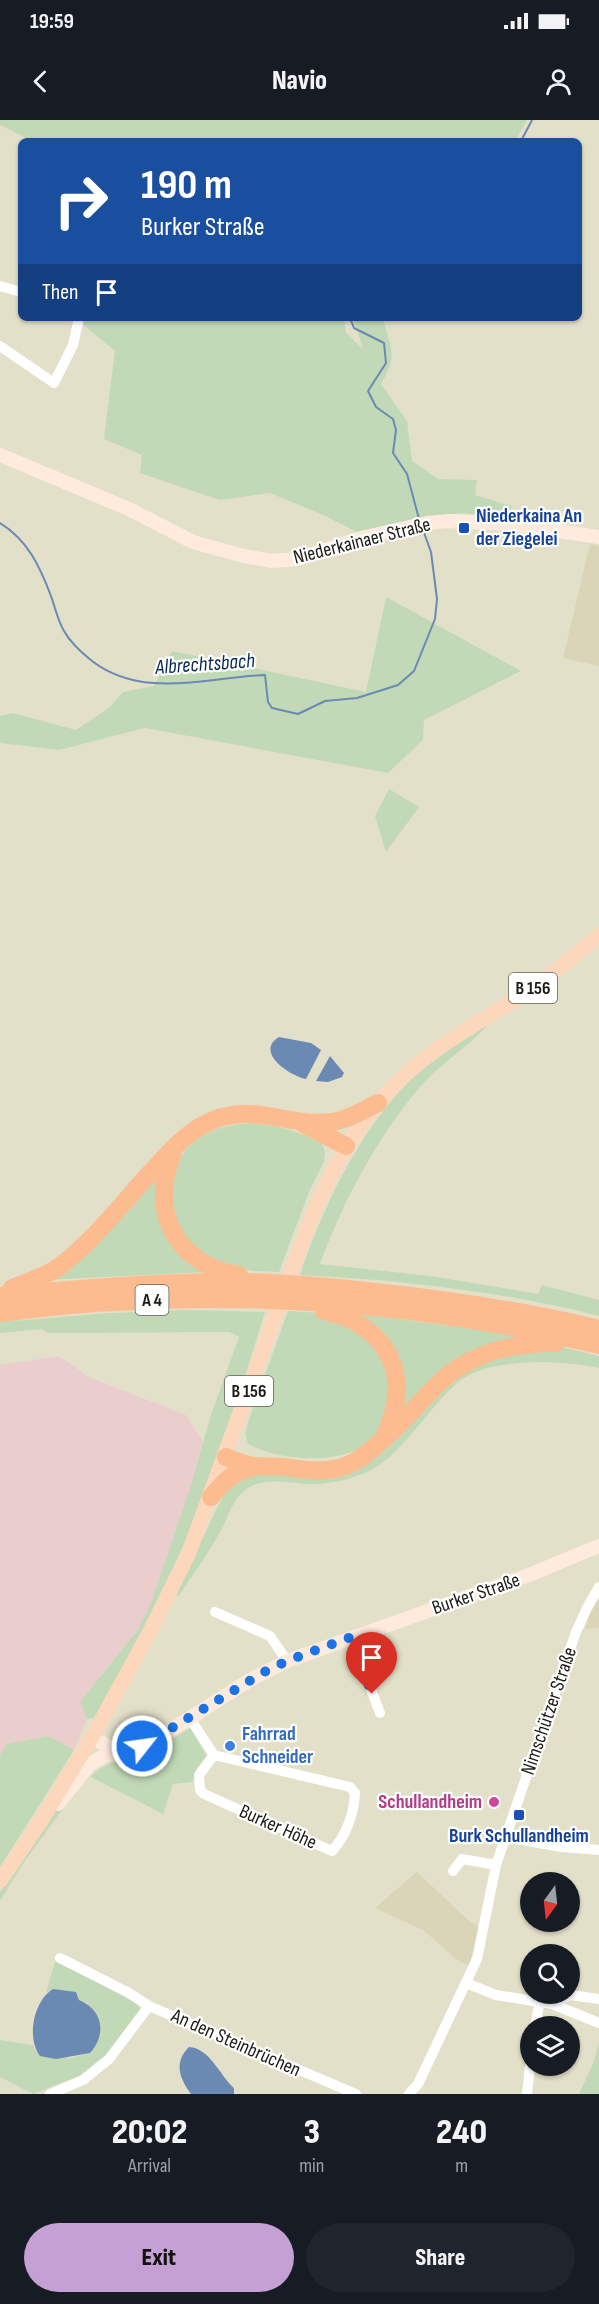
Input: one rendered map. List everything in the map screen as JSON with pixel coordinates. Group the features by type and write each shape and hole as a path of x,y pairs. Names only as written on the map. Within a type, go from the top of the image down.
{"highway":[{"path":"0,1294 38,1279 65,1262 176,1147 201,1126 229,1115 252,1113 292,1120 332,1122 349,1118 378,1103"},
{"path":"292,1120 346,1146"},
{"path":"176,1147 167,1173 164,1197 169,1222 181,1246 202,1264 220,1272 294,1284"},
{"name":"A 4","path":"0,1294 219,1282 294,1284 459,1302 596,1339"},
{"name":"A 4","path":"0,1312 152,1300 263,1300 328,1303 427,1313 596,1339"},
{"path":"263,1300 339,1314 363,1325 377,1337 392,1360 397,1387 393,1415 381,1442"},
{"path":"211,1497 227,1479 240,1471 257,1466 317,1471 334,1469 358,1460 381,1442 445,1378 476,1358 500,1348 526,1343 596,1339"},
{"path":"227,1453 280,1467"},
{"path":"227,1453 257,1466"}],"main road":[{"name":"B 156","path":"0,1881 92,1737 184,1563 211,1497 295,1262 323,1190 346,1146 378,1103 406,1074 432,1053 532,989 599,935"}],"street":[{"path":"0,286 18,291"},
{"path":"0,346 54,383 74,345 78,321"},
{"name":"Niederkainaer Straße","path":"0,455 120,505 193,542 272,561 297,560 361,538 449,521 495,523 599,537"},
{"name":"Burker Straße","path":"40,1821 60,1802 89,1765 104,1756 154,1740 189,1717 287,1661 529,1575 599,1546"},
{"name":"Nimschützer Straße","path":"412,2093 480,1951 496,1865 505,1837 576,1632 599,1587"},
{"path":"215,1612 270,1636 287,1661"},
{"path":"351,1637 380,1713"},
{"path":"189,1717 214,1755"},
{"path":"92,1737 109,1747 124,1751"},
{"name":"Burker Höhe","path":"214,1755 350,1787 355,1794 354,1805 342,1840 332,1851 204,1794 200,1790 199,1775 214,1755"},
{"path":"505,1837 561,1847 599,1850"},
{"path":"453,1872 462,1859 496,1865"},
{"name":"An den Steinbrüchen","path":"60,1958 129,1993 149,2006 356,2094"},
{"path":"466,1983 496,1995 520,1998"},
{"path":"580,1996 599,1999"},
{"path":"552,2004 599,2023"},
{"name":"An den Steinbrüchen","path":"50,2094 83,2080 109,2059 149,2006"},
{"path":"527,2094 529,2076"}],"shaded area":[{"path":"590,544 599,546 599,666 563,658"},
{"path":"59,1356 89,1377 186,1415 203,1441 190,1488 151,1603 137,1631 80,1702 87,1719 74,1750 48,1736 7,1744 0,1755 0,1365"},
{"path":"599,1597 599,1628 586,1629 589,1615"},
{"path":"417,1872 467,1919 480,1928 469,1966 456,1959 423,1930 375,1908"}],"green space":[{"path":"0,120 527,120 517,138 26,138 0,125"},
{"path":"79,321 344,321 346,333 363,349 354,321 384,321 391,358 387,374 381,384 407,421 412,461 438,479 477,480 475,495 512,506 507,517 462,513 357,532 270,493 220,500 140,473 142,455 104,439 115,351"},
{"path":"386,597 521,671 424,720 423,740 388,773 145,728 59,750 0,743 0,716 13,713 76,730 110,707 123,692 154,686 172,651 366,692"},
{"path":"389,789 419,807 386,852 375,816"},
{"path":"487,1026 427,1079 403,1108 362,1172 339,1218 320,1264 430,1276 538,1294 542,1285 599,1300 599,1316 488,1293 375,1280 300,1275 330,1201 348,1165 369,1131 393,1099 421,1070 452,1046"},
{"path":"248,1123 277,1127 304,1135 322,1144 325,1152 324,1161 309,1192 279,1272 233,1268 208,1258 185,1236 173,1206 174,1174 179,1159 189,1146 195,1140 216,1129"},
{"path":"165,1160 159,1189 206,1272 45,1280"},
{"path":"183,1310 265,1312 236,1405 187,1538 140,1637 101,1708 94,1718 87,1719 80,1702 137,1631 151,1603 190,1488 211,1415 239,1337 229,1332 48,1333 42,1329 0,1333 0,1322"},
{"path":"288,1311 320,1313 355,1325 393,1373 379,1432 368,1444 353,1452 336,1456 298,1458 279,1455 248,1444 245,1434 248,1422"},
{"path":"358,1314 523,1336 496,1344 399,1423 402,1396"},
{"path":"561,1347 599,1356 599,1368 546,1362 505,1365 487,1369 457,1383 397,1450 370,1471 328,1483 274,1481 250,1487 234,1502 222,1529 178,1597 176,1593 223,1496 238,1476 361,1468 383,1452 438,1392 478,1361"},
{"path":"191,1728 206,1756 197,1768 192,1782 173,1784 163,1814 91,1777 105,1766 155,1751"},
{"path":"48,1736 74,1750 0,1867 0,1755 7,1744"},
{"path":"73,1795 24,1862 0,1901 0,1892 34,1840 53,1814"},
{"path":"55,1962 109,1986 139,2006 140,2009 107,2057 81,2075 33,2094 0,2077 0,2040 33,2045 36,2052 70,2058 90,2053 101,2034 87,2003 79,2001 78,1995 53,1989 46,1993"},
{"path":"599,2043 599,2094 579,2094 593,2064"}],"water":[{"path":"279,1037 311,1043 321,1050 306,1079 284,1068 272,1056 270,1049 272,1043"},
{"path":"330,1056 344,1073 342,1077 328,1082 316,1081"},
{"path":"53,1989 76,1992 79,2000 87,2004 98,2016 99,2038 90,2053 56,2059 40,2056 33,2039 34,2020 41,2002"},
{"path":"189,2047 209,2057 234,2088 234,2094 191,2094 180,2071 181,2059"}],"waterway":[{"name":"Albrechtsbach","path":"523,138 532,120"},
{"name":"Albrechtsbach","path":"351,321 354,328 384,343 386,363 368,391 376,407 393,419 396,430 393,453 407,474 419,519"},
{"name":"Albrechtsbach","path":"0,523 26,546 47,585 64,631 76,647 92,661 112,673 132,680 154,683 198,682 265,675 268,702 272,708 298,714 325,701 357,698 398,685 414,671 435,619 437,599 431,552 423,530"}],"place":[{"name":"Niederkaina An der Ziegelei","path":"464,528"},
{"name":"Fahrrad Schneider","path":"230,1746"},
{"name":"Schullandheim","path":"494,1802"},
{"name":"Burk Schullandheim","path":"519,1815"}],"route":[{"path":"142,1746 266,1671 351,1637 372,1694"}]}
